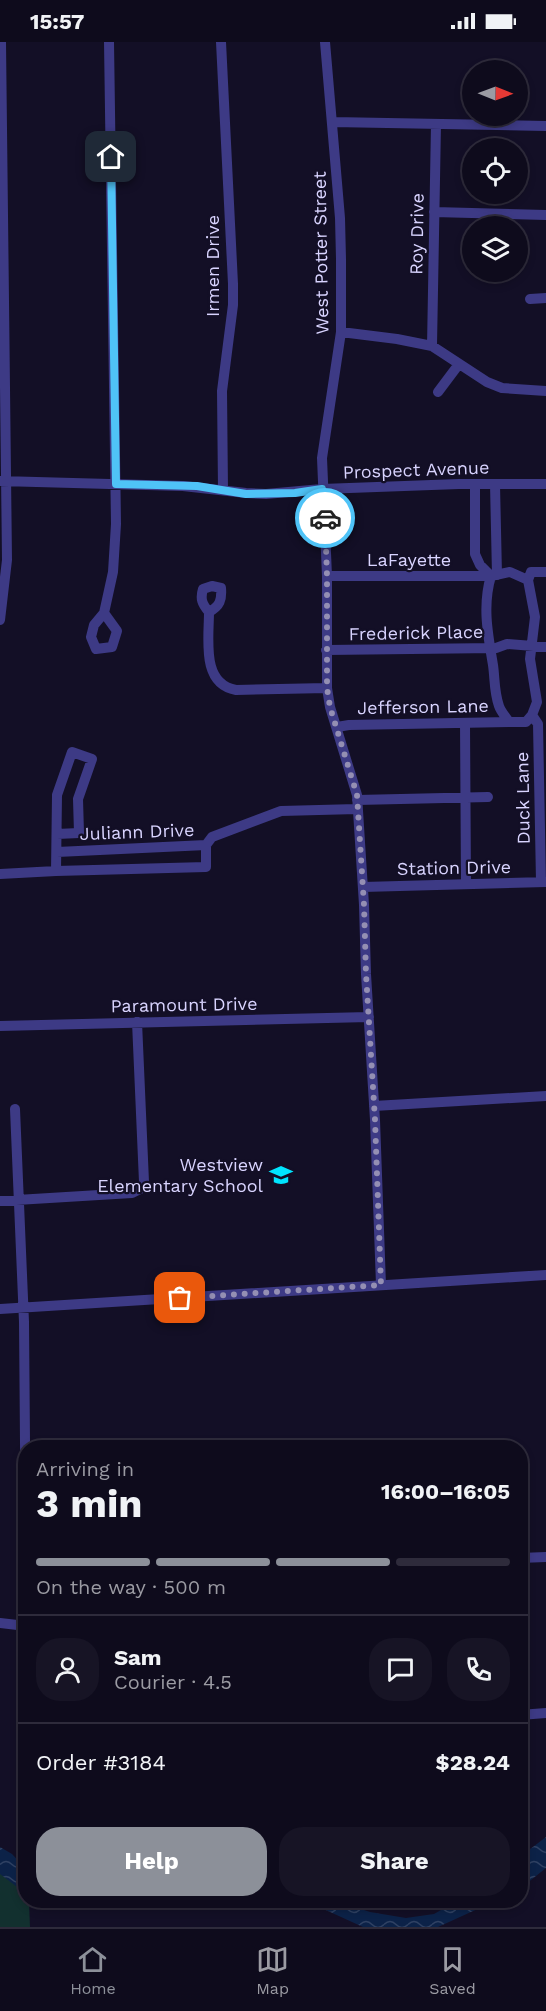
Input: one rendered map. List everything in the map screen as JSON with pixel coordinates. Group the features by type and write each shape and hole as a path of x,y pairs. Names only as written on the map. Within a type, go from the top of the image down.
{"street":[{"path":"0,620 4,481 1,42"},
{"path":"104,613 112,572 116,524 109,42"},
{"name":"Irmen Drive","path":"221,42 234,284 222,391 223,490"},
{"name":"West Potter Street","path":"325,42 340,218 341,332 322,458 327,576 327,688 330,707 357,805 374,1106 381,1285"},
{"path":"333,122 546,126"},
{"name":"Roy Drive","path":"432,346 436,124"},
{"path":"434,212 546,215"},
{"path":"530,299 546,298"},
{"path":"341,332 432,346 487,382 502,388 546,391"},
{"path":"438,392 459,364"},
{"name":"Prospect Avenue","path":"4,481 197,486 266,494 322,489 546,484"},
{"path":"475,484 476,554 480,565 494,575"},
{"path":"495,484 494,575 488,586 486,613 494,688 499,709 509,722"},
{"name":"LaFayette","path":"327,576 494,575 510,572 528,580"},
{"path":"528,580 531,572 546,572"},
{"name":"Duck Lane","path":"528,580 535,617 530,659 539,721 543,882"},
{"path":"209,612 211,670 215,678 224,686 236,690 327,688"},
{"name":"Frederick Place","path":"326,650 495,648 507,644 531,648 546,647"},
{"name":"Jefferson Lane","path":"337,727 539,721"},
{"path":"465,723 466,884"},
{"path":"57,834 79,833 78,799 92,759 72,752 57,795 57,834 57,852"},
{"name":"Juliann Drive","path":"56,871 57,852 206,845 212,837 281,811 488,797"},
{"path":"0,874 206,867 206,845"},
{"name":"Station Drive","path":"363,887 543,882"},
{"name":"Paramount Drive","path":"0,1026 369,1017"},
{"path":"0,1202 132,1193 140,1189 144,1182 137,1022"},
{"path":"374,1106 546,1096"},
{"path":"15,1109 24,1308 25,1440"},
{"path":"0,1309 546,1275"},
{"path":"528,1558 546,1557"},
{"path":"0,1623 18,1625"},
{"path":"528,1714 546,1713"}],"green space":[{"path":"0,1864 18,1878 18,1908 29,1908 30,1927 0,1927"}],"water":[{"path":"546,1837 546,1868 528,1882 528,1851"},
{"path":"0,1847 18,1860 18,1888 0,1874"},
{"path":"321,1908 358,1908 406,1918 434,1914 445,1908 480,1908 438,1927 363,1927"}],"way so far":[{"path":"180,1298 381,1285 375,1120 357,795 330,707 327,688 325,518"}],"place":[{"name":"Westview Elementary School","path":"281,1175"}],"route":[{"path":"111,157 116,484 197,486 246,494 295,493 322,489 325,518"}]}
